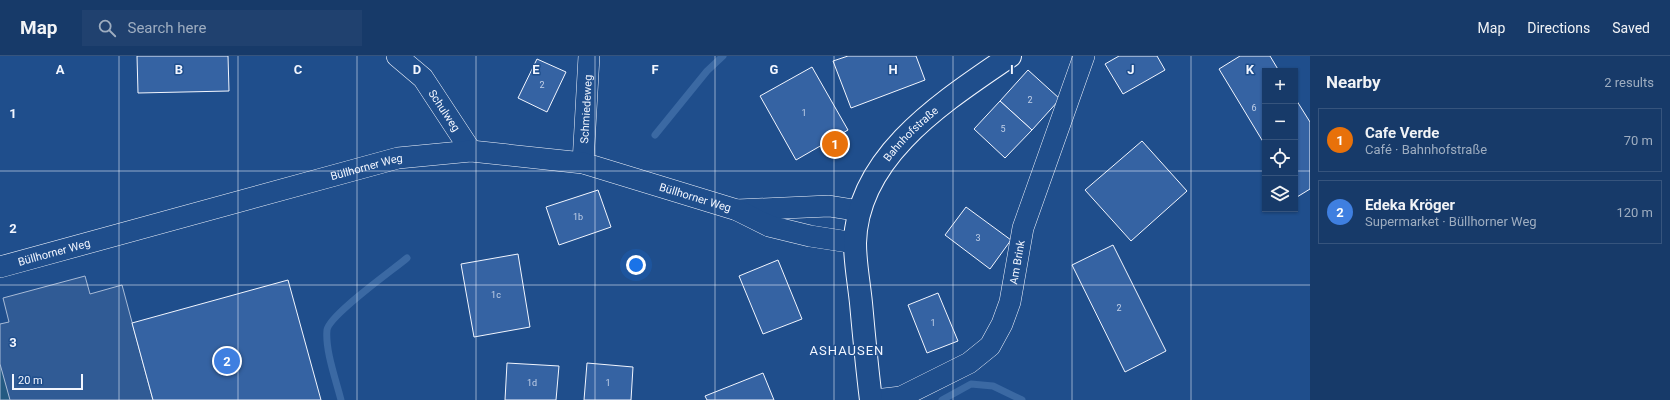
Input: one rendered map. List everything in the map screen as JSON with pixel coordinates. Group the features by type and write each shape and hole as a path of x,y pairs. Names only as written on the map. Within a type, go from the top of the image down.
{"street":[{"name":"Schulweg","path":"397,56 423,78 471,151"},
{"name":"Schmiedeweg","path":"584,163 589,56"},
{"name":"Bahnhofstraße","path":"870,400 856,243 860,211 865,196 880,168 902,139 960,92 1010,56"},
{"name":"Am Brink","path":"875,400 901,397 969,363 990,346 1002,324 1010,302 1023,228 1084,56"},
{"name":"Büllhorner Weg","path":"0,267 398,158 471,151 584,163 737,210 769,226 810,236 856,243"},
{"name":"Büllhorner Weg","path":"737,210 829,206 860,211"}],"shaded area":[{"path":"85,276 90,294 122,285 153,400 10,400 0,364 0,324 9,322 3,298"},
{"path":"0,361 11,400 0,400"}],"building":[{"path":"137,56 228,56 229,91 138,93"},
{"path":"848,56 916,56 925,80 851,108 833,61"},
{"path":"1119,56 1157,56 1165,70 1123,94 1105,64"},
{"path":"1240,56 1270,56 1277,68 1262,68 1262,140 1219,69"},
{"path":"537,59 566,72 547,112 518,98"},
{"path":"812,67 848,130 796,160 760,96"},
{"path":"1028,70 1060,99 1032,130 1000,101"},
{"path":"1000,101 1032,130 1005,158 974,129"},
{"path":"1298,103 1310,122 1310,189 1298,196"},
{"path":"1142,141 1187,191 1131,241 1085,190"},
{"path":"598,190 611,227 559,245 546,207"},
{"path":"966,207 1011,240 990,269 945,235"},
{"path":"1113,245 1166,351 1125,372 1072,265"},
{"path":"518,254 530,327 474,337 461,264"},
{"path":"778,260 802,319 763,334 739,276"},
{"path":"288,280 321,400 153,400 132,323"},
{"path":"938,293 958,341 927,353 908,305"},
{"path":"507,363 559,366 556,400 505,400"},
{"path":"587,363 633,367 631,400 584,400"},
{"path":"763,373 774,400 707,400 705,396"}],"waterway":[{"path":"655,135 707,71 723,56"},
{"path":"341,400 329,356 327,330 330,323 362,293 407,258"},
{"path":"942,400 971,384 993,386 1022,400"}],"place":[{"name":"Cafe Verde","path":"835,144"},
{"name":"Edeka Kröger","path":"227,361"}],"district":[{"name":"ASHAUSEN","path":"847,350"}]}
